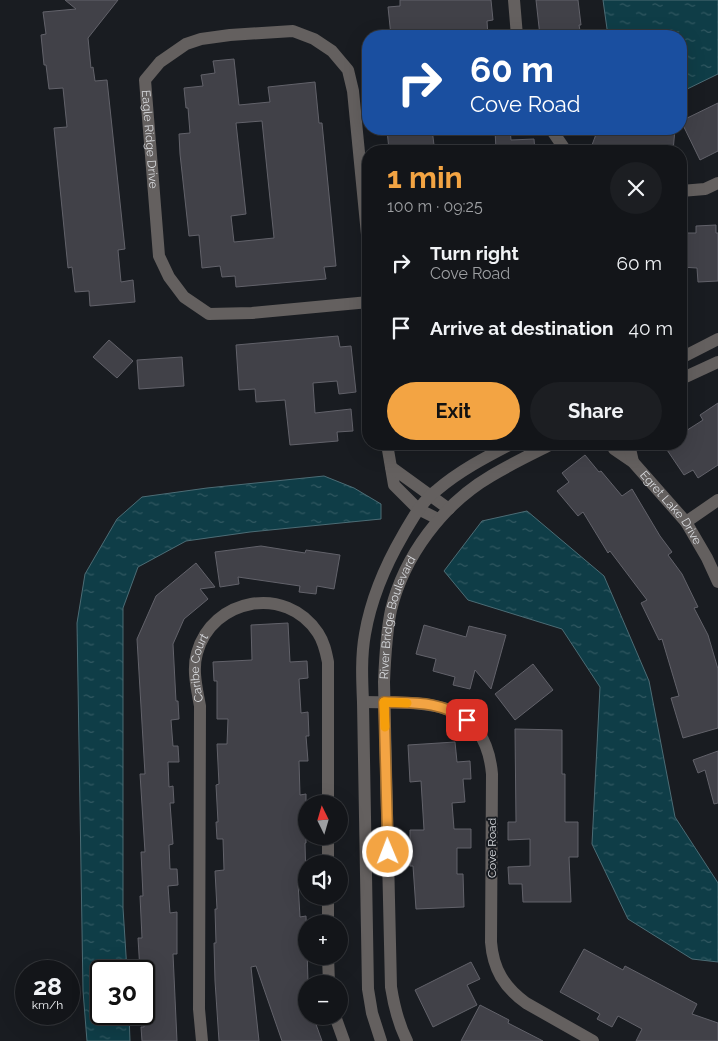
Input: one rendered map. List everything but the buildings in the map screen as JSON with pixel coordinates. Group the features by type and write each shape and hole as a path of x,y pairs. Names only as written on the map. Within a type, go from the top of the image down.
{"street":[{"path":"514,0 516,30"},
{"name":"Eagle Ridge Drive","path":"362,178 354,91 348,70 332,52 314,39 293,32 230,35 201,39 186,44 160,62 145,80 159,256 169,277 184,298 208,314 252,313 362,303"},
{"path":"687,190 705,189 718,183"},
{"path":"687,355 718,339"},
{"path":"687,376 718,362"},
{"path":"388,450 394,486 418,509 438,519"},
{"name":"River Bridge Boulevard","path":"381,1041 372,1013 368,989 362,702 362,658 365,633 374,598 392,555 418,509 436,490 483,459 500,450"},
{"name":"River Bridge Boulevard","path":"407,1041 400,1028 394,1008 391,987 384,702 386,643 391,609 412,557 438,519 490,476 540,450"},
{"name":"Egret Lake Drive","path":"617,450 633,462 686,522 708,558 718,582"},
{"name":"Egret Lake Drive","path":"630,450 633,462"},
{"path":"390,467 449,509"},
{"path":"686,522 718,500"},
{"name":"Caribe Court","path":"202,1041 198,1009 200,706 195,666 196,655 206,632 222,615 233,609 256,603 267,603 285,607 301,615 310,623 323,643 328,662 328,795"},
{"name":"Cove Road","path":"362,702 434,704 446,708 467,720 483,739 488,750 492,774 491,942 495,966 500,977 516,996 593,1041"},
{"path":"339,1025 344,1041"}],"water":[{"path":"603,0 718,0 718,74 687,89 687,30 607,30"},
{"path":"324,476 354,488 381,504 381,519 250,532 186,541 138,567 123,608 123,908 126,960 90,960 90,1025 129,1025 130,1041 87,1041 83,991 77,623 85,574 117,519 142,497"},
{"path":"527,511 604,576 649,681 675,817 718,883 718,962 692,959 628,919 592,844 600,687 562,629 468,600 444,571 482,521"}],"slow traffic":[{"path":"385,727 384,702 407,703"}],"route":[{"path":"388,852 384,702 434,704 457,713 467,720"}]}
